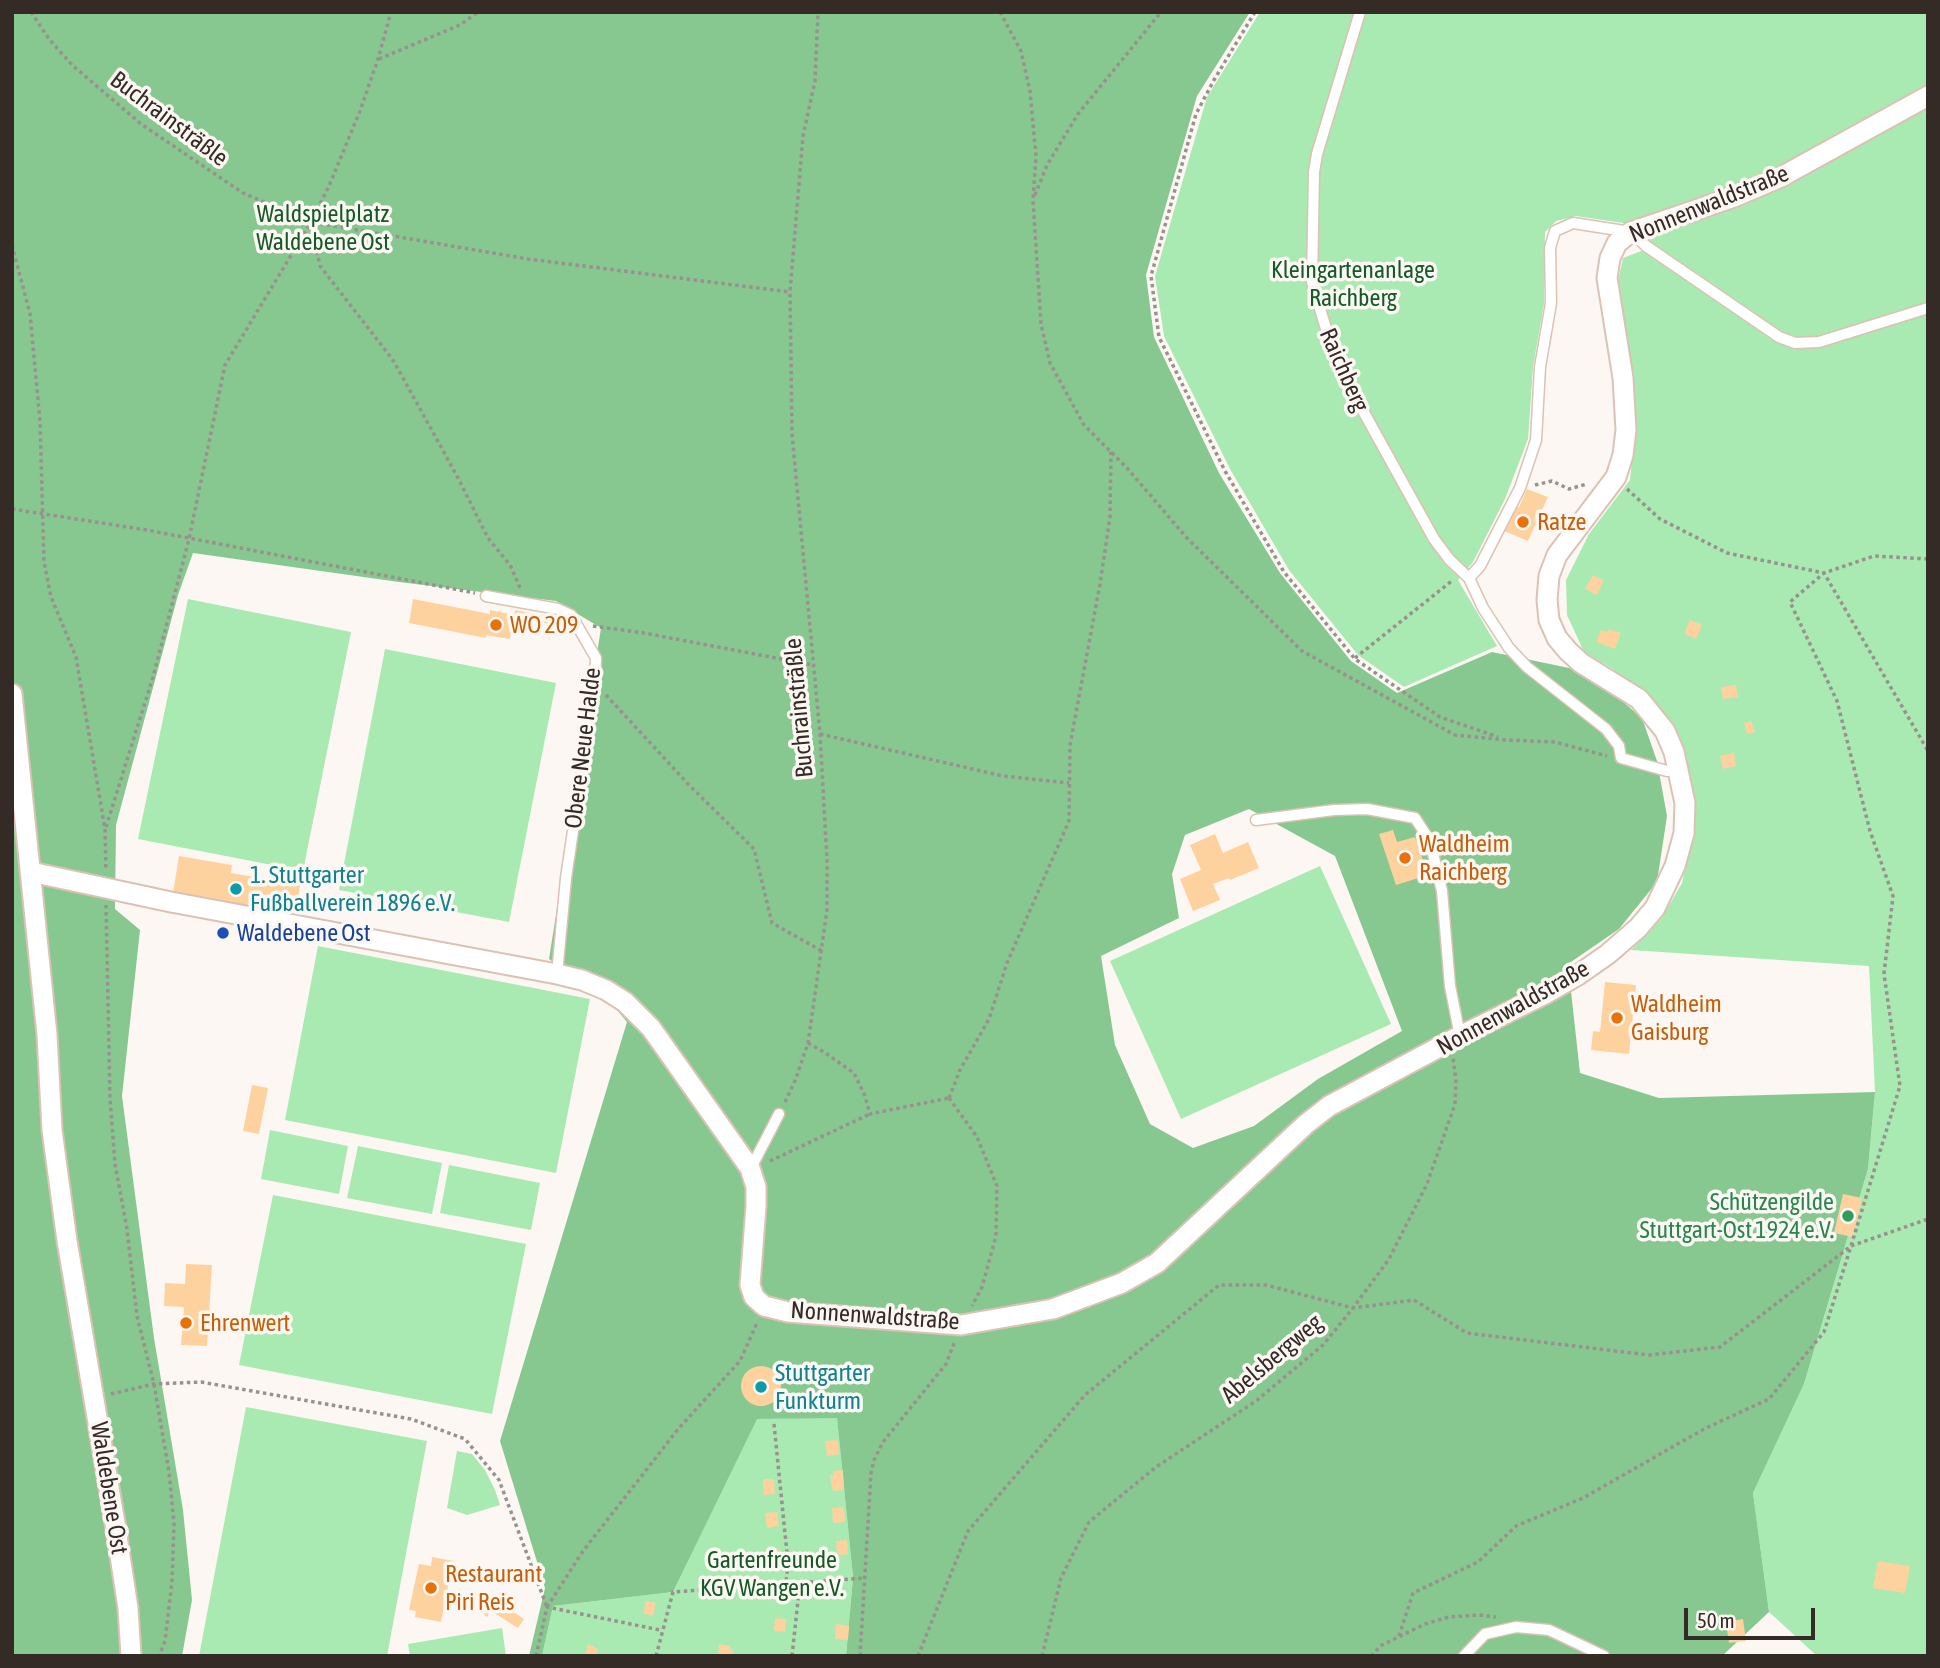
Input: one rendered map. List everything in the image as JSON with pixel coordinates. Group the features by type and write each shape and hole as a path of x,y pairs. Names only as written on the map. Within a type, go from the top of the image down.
{"street":[{"name":"Nonnenwaldstraße","path":"31,872 172,902 557,974 606,990 625,1002 651,1028 750,1168 756,1187 756,1206 750,1285 754,1297 764,1306 788,1312 961,1325 1053,1309 1122,1283 1157,1263 1306,1124 1329,1106 1578,975 1638,928 1655,908 1675,866 1684,833 1685,803 1680,771 1665,731 1639,699 1581,663 1568,651 1549,620 1547,600 1549,576 1557,555 1616,477 1623,455 1626,430 1623,378 1607,278 1610,258 1617,243 1631,232 1734,197 1781,177 1928,96"},
{"name":"Waldebene Ost","path":"12,694 47,1035 52,1130 67,1241 128,1608 131,1656"}],"lane":[{"name":"Raichberg","path":"1360,12 1314,172 1312,282 1336,362 1434,539 1466,575 1483,608 1509,648 1527,667 1606,729 1619,746 1621,758"},
{"path":"1466,575 1480,566 1521,488 1536,440 1540,367 1550,303 1550,248 1555,231 1573,223 1631,232 1646,246 1779,337 1795,343 1819,342 1928,308"},
{"path":"486,596 558,609 571,615 577,624"},
{"name":"Obere Neue Halde","path":"557,974 566,877 595,683 596,658 577,624"},
{"path":"1621,758 1667,771 1680,771"},
{"path":"1256,820 1334,810 1367,809 1415,818 1430,841 1442,891 1455,1039"},
{"path":"750,1168 779,1114"},
{"path":"1464,1656 1485,1634 1516,1627 1549,1630 1604,1656"}],"path":[{"name":"Buchrainsträßle","path":"31,12 49,39 72,65 141,124 243,193 311,222 528,259 790,292"},
{"path":"106,829 153,677 189,539 225,365 311,222 329,187 360,111 391,12"},
{"path":"378,59 460,25 478,12"},
{"name":"Buchrainsträßle","path":"779,1114 795,1081 808,1043 827,910 820,734 792,434 790,292 803,136 815,81 818,12"},
{"path":"1000,12 1021,51 1030,91 1036,156 1032,201 1041,324 1050,363 1084,425 1111,451 1186,537 1302,651 1455,735 1555,742 1621,758"},
{"path":"1032,201 1047,165 1077,114 1161,12"},
{"path":"1255,12 1196,114 1151,276 1159,337 1225,471 1284,572 1355,659 1440,717 1506,740"},
{"path":"311,222 320,266 393,360 488,538 510,565 525,603"},
{"path":"12,245 30,314 40,421 46,574 51,597 76,657 106,829 110,1098 115,1164 127,1228 137,1316 169,1472 174,1523 172,1582 165,1641 159,1656"},
{"path":"949,1098 960,1070 989,1019 1007,963 1069,821 1070,745 1110,517 1111,451"},
{"path":"1521,488 1552,481 1569,489 1616,477 1660,519 1727,553 1824,573 1928,751"},
{"path":"12,509 96,521 486,596"},
{"path":"1399,1636 1413,1593 1478,1562 1516,1526 1583,1498 1704,1429 1769,1399 1824,1332 1900,1086 1884,974 1893,895 1870,831 1837,701 1790,603 1824,573 1874,556 1928,559"},
{"path":"1355,659 1466,575"},
{"path":"577,624 644,633 813,665"},
{"path":"595,683 689,785 754,849 772,923 822,951"},
{"path":"820,734 1003,776 1069,783"},
{"name":"Abelsbergweg","path":"1042,1656 1060,1578 1089,1522 1156,1467 1256,1401 1323,1345 1389,1259 1427,1184 1455,1104 1455,1039"},
{"path":"808,1043 854,1073 870,1114"},
{"path":"750,1168 870,1114 949,1098"},
{"path":"860,1656 874,1460 883,1442 946,1364 961,1325 982,1287 996,1236 997,1186 977,1137 949,1098"},
{"path":"918,1656 968,1531 1085,1395 1219,1285 1266,1285 1353,1308 1414,1300 1467,1333 1649,1355 1720,1347 1851,1246 1928,1219"},
{"path":"536,1656 547,1607 583,1551 679,1427 740,1361 764,1306"},
{"path":"95,1398 153,1384 201,1382 411,1419 465,1439 499,1480 547,1607"},
{"path":"774,1424 788,1563 786,1583"},
{"path":"656,1656 673,1592 865,1578"},
{"path":"792,1656 800,1582"},
{"path":"547,1607 661,1630"},
{"path":"1371,1656 1382,1645 1425,1624 1449,1617 1479,1615 1499,1618"}],"green space":[{"name":"Waldspielplatz Waldebene Ost","path":"12,12 1250,12 1197,96 1146,275 1154,337 1219,473 1280,573 1351,661 1397,693 1492,652 1574,669 1601,683 1642,718 1657,761 1667,816 1657,882 1619,929 1568,964 1580,1073 1659,1098 1875,1092 1868,1169 1804,1384 1753,1493 1769,1612 1722,1656 846,1656 853,1577 837,1418 757,1419 673,1592 553,1606 542,1656 529,1656 545,1588 500,1441 627,1022 611,1003 549,959 601,628 556,601 193,553 178,595 116,825 115,909 140,930 122,1096 154,1338 183,1510 192,1600 182,1656 12,1656","holes":["1249,809 1335,856 1402,1031 1318,1079 1254,1126 1193,1148 1150,1124 1115,1045 1101,956 1179,918 1172,874 1185,835"]},
{"name":"Kleingartenanlage Raichberg","path":"1260,12 1928,12 1928,1656 1817,1656 1769,1612 1753,1493 1804,1384 1868,1169 1875,1092 1869,966 1631,950 1661,919 1682,883 1695,815 1685,759 1660,708 1613,669 1584,652 1567,615 1566,580 1589,534 1630,480 1635,432 1632,378 1618,281 1623,258 1644,250 1630,224 1576,216 1556,221 1545,232 1544,304 1533,367 1528,439 1505,499 1473,562 1458,580 1497,646 1404,687 1358,655 1289,570 1230,469 1164,336 1155,276 1207,97"},
{"path":"188,599 351,632 303,871 138,839"},
{"path":"385,649 556,683 509,922 339,890"},
{"path":"1320,866 1391,1024 1181,1119 1110,961"},
{"path":"318,946 590,999 556,1173 285,1120"},
{"path":"270,1130 348,1146 339,1194 261,1179"},
{"path":"358,1146 442,1163 432,1214 347,1198"},
{"path":"449,1165 540,1183 531,1230 440,1213"},
{"path":"273,1195 526,1244 492,1414 239,1365"},
{"path":"246,1407 427,1441 387,1656 199,1656"},
{"name":"Gartenfreunde KGV Wangen e.V.","path":"837,1417 853,1577 846,1656 542,1656 553,1606 673,1592 756,1419"},
{"path":"457,1451 472,1454 485,1470 500,1505 467,1515 447,1508"},
{"path":"502,1628 506,1656 410,1656 408,1644"}],"building":[{"name":"Ratze","path":"1527,489 1548,497 1528,541 1504,531 1515,506 1519,507"},
{"path":"1593,575 1604,580 1597,595 1585,589"},
{"path":"413,599 490,614 490,610 514,615 515,610 550,617 549,624 514,617 510,639 486,635 486,638 409,623"},
{"path":"1690,620 1702,625 1696,639 1684,633"},
{"path":"1609,629 1621,633 1615,649 1596,642 1601,630 1608,632"},
{"path":"1736,685 1738,697 1723,699 1721,687"},
{"path":"1751,721 1755,732 1747,734 1744,723"},
{"path":"1734,753 1736,766 1723,769 1720,756"},
{"name":"Waldheim Raichberg","path":"1393,830 1397,842 1415,837 1428,875 1396,885 1379,834"},
{"path":"1215,834 1223,853 1248,842 1259,868 1213,884 1220,900 1193,911 1180,879 1201,870 1190,845"},
{"name":"1. Stuttgarter Fußballverein 1896 e.V.","path":"179,856 232,865 231,873 300,885 295,915 173,893"},
{"path":"1605,982 1636,985 1629,1054 1591,1050 1593,1031 1600,1032"},
{"path":"252,1085 268,1088 259,1134 243,1131"},
{"name":"Schützengilde Stuttgart-Ost 1924 e.V.","path":"1843,1194 1862,1198 1853,1237 1834,1233"},
{"path":"186,1264 212,1265 207,1346 181,1345 184,1307 164,1306 165,1283 185,1284"},
{"name":"Stuttgarter Funkturm","path":"761,1366 769,1367 775,1372 780,1378 780,1394 775,1400 769,1405 761,1406 753,1405 747,1400 742,1394 741,1386 742,1378 747,1372 753,1367"},
{"path":"838,1440 839,1454 827,1456 825,1441"},
{"path":"843,1470 844,1490 833,1491 830,1475 833,1475 833,1471"},
{"path":"763,1479 774,1479 775,1494 764,1495"},
{"path":"844,1507 845,1522 833,1523 832,1508"},
{"path":"777,1512 779,1526 767,1528 765,1513"},
{"path":"847,1540 848,1554 840,1555 837,1553 836,1541"},
{"path":"768,1547 779,1549 780,1563 772,1564 772,1561 769,1561"},
{"name":"Restaurant Piri Reis","path":"432,1557 453,1561 441,1622 415,1617 416,1611 409,1610 419,1564 431,1566"},
{"path":"1878,1561 1910,1566 1905,1593 1873,1588"},
{"path":"496,1596 524,1619 518,1628 491,1611 487,1617 484,1615"},
{"path":"646,1601 656,1603 653,1616 643,1613"},
{"path":"775,1618 786,1619 785,1632 774,1631"},
{"path":"1743,1619 1746,1641 1729,1643 1726,1622"},
{"path":"836,1624 849,1626 848,1640 835,1639"},
{"path":"588,1644 598,1649 596,1656 585,1656"},
{"path":"719,1644 730,1646 730,1649 733,1649 732,1656 718,1656"}],"place":[{"name":"Ratze","path":"1523,522"},
{"name":"WO 209","path":"496,625"},
{"name":"Waldheim Raichberg","path":"1405,858"},
{"name":"1. Stuttgarter Fußballverein 1896 e.V.","path":"236,889"},
{"name":"Waldebene Ost","path":"223,933"},
{"name":"Waldheim Gaisburg","path":"1617,1018"},
{"name":"Schützengilde Stuttgart-Ost 1924 e.V.","path":"1848,1216"},
{"name":"Ehrenwert","path":"186,1323"},
{"name":"Stuttgarter Funkturm","path":"761,1387"},
{"name":"Restaurant Piri Reis","path":"431,1588"}]}
